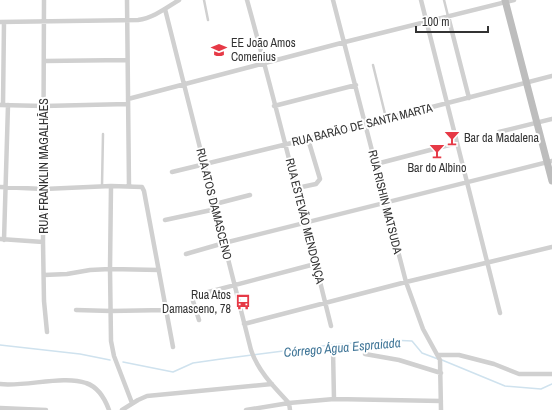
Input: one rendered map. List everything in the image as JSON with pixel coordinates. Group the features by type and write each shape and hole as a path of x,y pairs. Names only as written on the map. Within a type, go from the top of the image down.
{"street":[{"name":"RUA FRANKLIN MAGALHÃES","path":"44,0 45,61 43,242 44,301 47,332"},
{"path":"127,0 129,186"},
{"path":"43,242 2,240 4,105 2,22 127,21 147,18 165,9 178,0"},
{"name":"RUA ESTEVÃO MENDONÇA","path":"247,0 297,188 331,326"},
{"name":"RUA RISHIN MATSUDA","path":"333,0 406,282 423,329 440,360 441,410"},
{"path":"421,0 500,313"},
{"path":"4,105 44,106 128,102 184,84 426,21 514,0"},
{"path":"505,1 537,123 550,162 552,181"},
{"name":"RUA ATOS DAMASCENO","path":"165,9 251,350 257,365 289,403"},
{"path":"448,16 469,98"},
{"path":"45,61 127,60"},
{"name":"RUA BARÃO DE SANTA MARTA","path":"172,172 308,139 552,76"},
{"path":"274,106 356,85"},
{"path":"499,132 552,119"},
{"path":"297,188 316,184 320,179 308,139"},
{"path":"376,164 457,143"},
{"path":"186,254 224,243 550,162"},
{"path":"111,186 110,268 112,349 132,403"},
{"path":"2,187 44,189 129,186 144,189 173,347"},
{"path":"165,220 250,195"},
{"path":"244,324 325,302 552,247"},
{"path":"199,320 192,301 195,296 234,284 315,264"},
{"path":"44,275 67,274 110,268 160,270"},
{"path":"76,310 166,310"},
{"path":"332,350 334,399"},
{"path":"365,354 399,360 441,373"},
{"path":"438,356 459,355 494,364 519,374 552,374"},
{"path":"0,384 15,385 79,381 94,387 104,399 109,410"},
{"path":"122,410 132,403 147,396 272,384"},
{"path":"246,410 289,403 334,399 441,401"},
{"path":"289,403 290,410"},
{"path":"0,408 46,410"}],"lane":[{"path":"204,0 208,20"},
{"path":"444,0 448,16"},
{"path":"373,65 386,119"},
{"path":"102,186 103,134"}],"waterway":[{"name":"Córrego Água Espraiada","path":"123,362 173,372 193,363 330,345 391,340 412,341 422,353 438,359"},
{"name":"Córrego Água Espraiada","path":"0,345 80,354 110,360"},
{"name":"Córrego Água Espraiada","path":"442,360 505,386 541,389 552,384"}],"place":[{"name":"EE João Amos Comenius","path":"219,50"},
{"name":"Bar da Madalena","path":"452,138"},
{"name":"Bar do Albino","path":"437,151"},
{"name":"Rua Atos Damasceno, 78","path":"243,302"}]}
